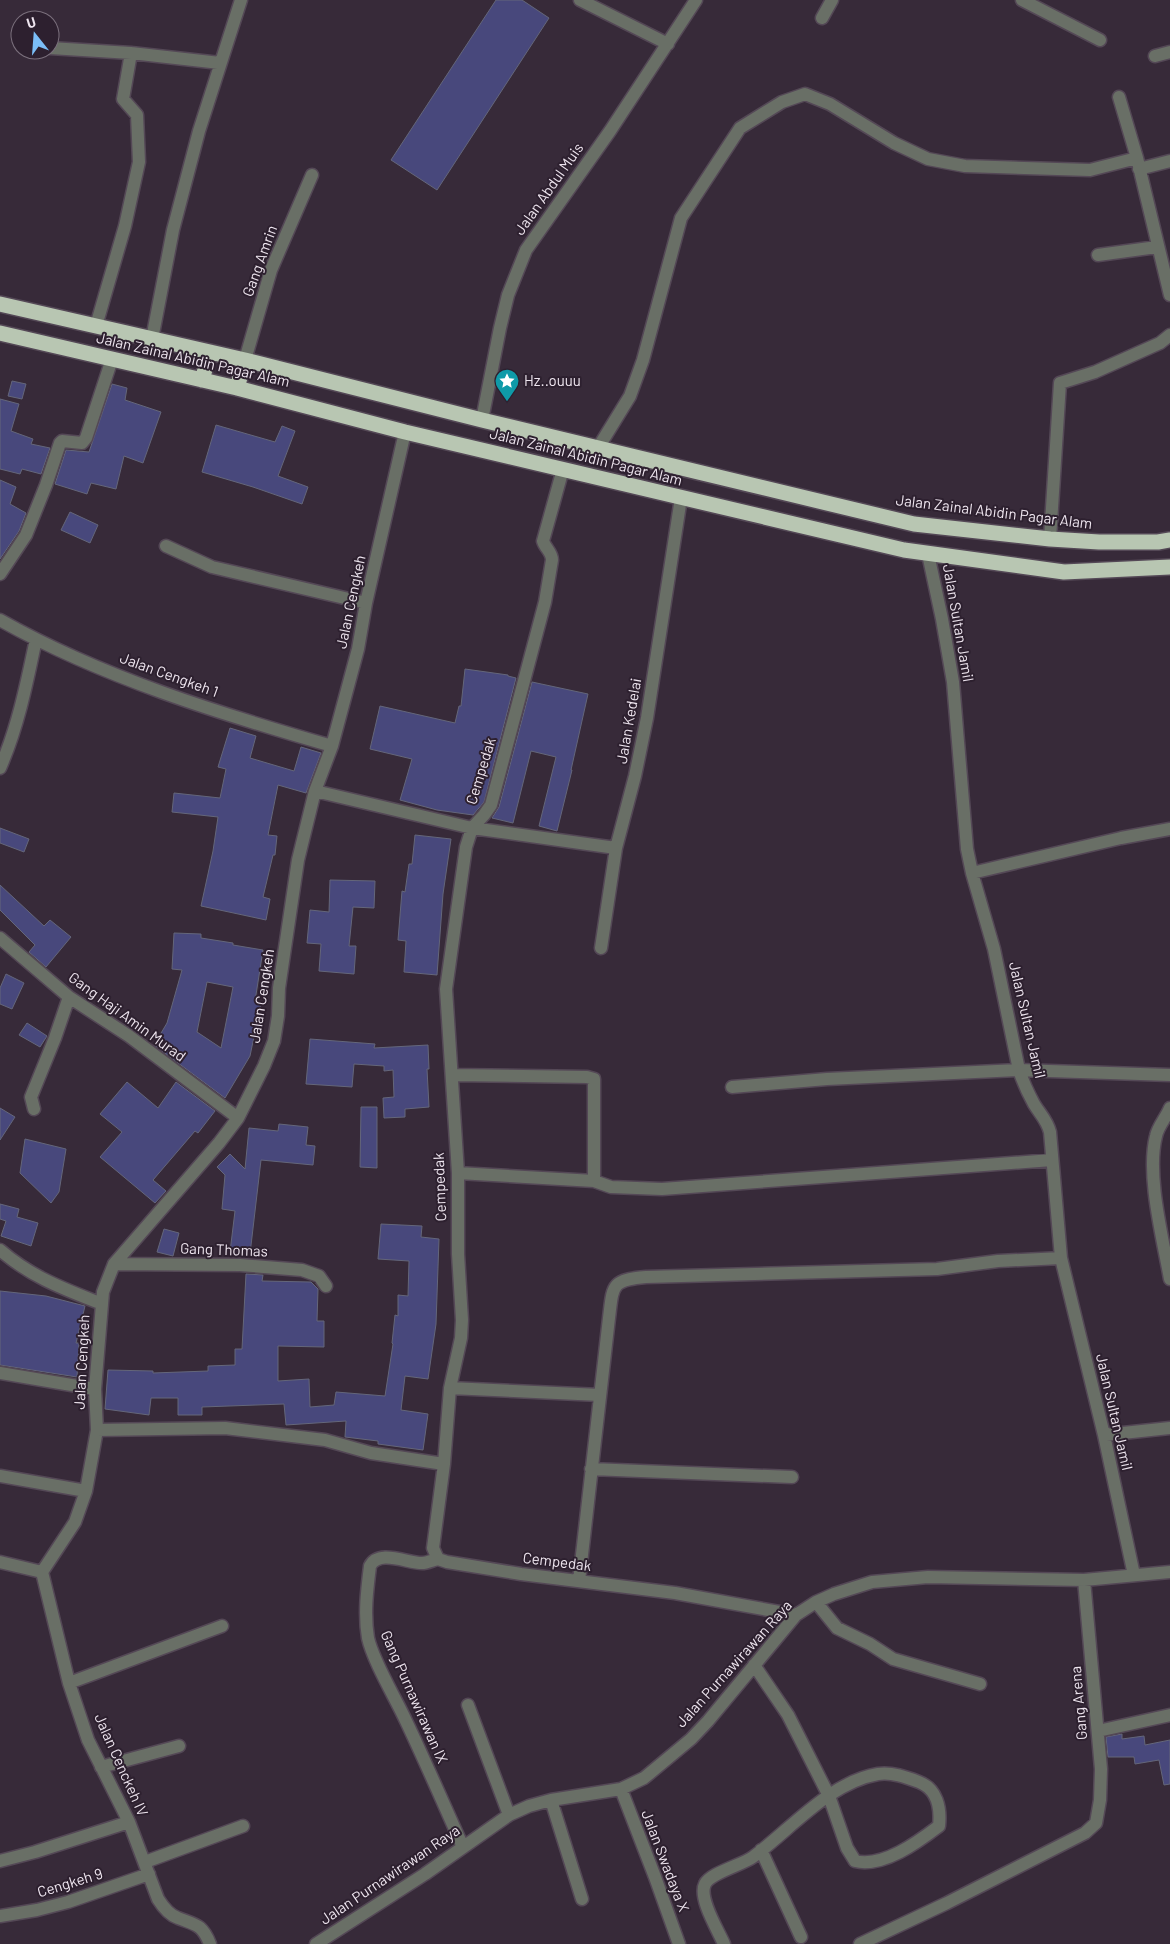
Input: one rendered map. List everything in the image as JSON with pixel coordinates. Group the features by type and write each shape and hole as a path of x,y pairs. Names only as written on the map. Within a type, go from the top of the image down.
{"highway":[{"name":"Jalan Zainal Abidin Pagar Alam","path":"0,304 245,360 482,420 914,524 1050,539 1100,542 1158,542 1170,540"},
{"name":"Jalan Zainal Abidin Pagar Alam","path":"0,333 237,388 405,432 904,550 1064,572 1170,567"},
{"path":"202,380 210,352"},
{"path":"237,388 245,360"}],"street":[{"path":"152,339 173,230 199,131 241,0"},
{"path":"580,0 668,44"},
{"name":"Jalan Abdul Muis","path":"482,420 508,295 526,250 610,131 696,0"},
{"path":"822,18 832,0"},
{"path":"1022,0 1100,40"},
{"path":"60,49 131,53 220,64"},
{"path":"1155,56 1170,52"},
{"path":"96,326 125,226 139,162 137,115 123,99 131,53"},
{"path":"598,448 630,396 643,360 681,218 740,128 782,102 805,94 830,104 894,143 928,159 965,166 1090,170 1170,161"},
{"path":"1119,97 1138,164 1157,247 1167,273 1170,295"},
{"name":"Gang Amrin","path":"245,360 271,270 312,175"},
{"path":"1098,255 1157,247"},
{"path":"1050,539 1060,383 1095,372 1160,343 1170,335"},
{"path":"0,574 26,535 60,443 62,441 82,443 86,438 112,359"},
{"name":"Jalan Cengkeh","path":"42,1572 76,1522 86,1491 97,1430 95,1389 102,1304 107,1279 114,1264 219,1143 238,1118 264,1066 274,1041 298,860 315,791 332,746 358,649 366,603 405,432"},
{"name":"Cempedak","path":"563,469 543,541 544,546 552,555 545,602 491,805 472,828 464,861 446,989 458,1174 458,1254 462,1320 461,1338 450,1388 444,1464 433,1548 438,1559 521,1574 675,1593 796,1615"},
{"name":"Jalan Kedelai","path":"601,948 616,848 635,776 647,718 681,498"},
{"path":"166,546 212,566 366,603"},
{"name":"Jalan Sultan Jamil","path":"928,554 953,682 967,849 994,949 1019,1070 1035,1105 1048,1124 1061,1258 1104,1435 1134,1575"},
{"name":"Jalan Cengkeh 1","path":"0,620 36,639 101,668 190,702 332,746"},
{"path":"0,768 7,752 25,688 36,639"},
{"path":"315,791 472,828 616,848"},
{"path":"972,873 1121,838 1170,829"},
{"name":"Gang Haji Amin Murad","path":"0,938 68,997 129,1036 238,1118"},
{"path":"34,1109 31,1097 68,997"},
{"path":"732,1088 827,1080 1019,1070 1170,1075"},
{"path":"452,1075 526,1075 587,1077 594,1079 594,1181"},
{"path":"1170,1108 1156,1135 1153,1154 1156,1194 1170,1279"},
{"path":"458,1174 594,1181 611,1187 662,1189 1052,1160"},
{"path":"0,1250 22,1268 41,1279 102,1304"},
{"path":"579,1581 612,1294 617,1284 627,1278 927,1269 998,1261 1061,1258"},
{"name":"Gang Thomas","path":"114,1264 240,1265 302,1270 320,1276 326,1286"},
{"path":"0,1373 95,1389"},
{"path":"450,1388 600,1395"},
{"path":"97,1430 225,1428 325,1440 371,1453 444,1464"},
{"path":"1104,1435 1170,1428"},
{"path":"591,1469 792,1477"},
{"path":"0,1476 86,1491"},
{"name":"Gang Purnawirawan IX","path":"438,1559 423,1563 383,1558 372,1562 366,1600 367,1628 369,1641 376,1658 463,1847"},
{"path":"0,1562 42,1572"},
{"name":"Jalan Cenckeh IV","path":"42,1572 69,1683 88,1740 129,1822 164,1909 177,1918 198,1925 206,1934 210,1944"},
{"name":"Jalan Purnawirawan Raya","path":"316,1944 425,1874 509,1815 529,1806 551,1800 621,1790 644,1778 708,1721 796,1615 816,1602 834,1594 872,1582 928,1577 1084,1580 1170,1572"},
{"name":"Gang Arena","path":"862,1944 947,1904 1085,1833 1096,1823 1100,1800 1101,1770 1084,1580"},
{"path":"816,1602 837,1628 893,1658 980,1684"},
{"path":"69,1683 222,1626"},
{"path":"724,1944 704,1900 704,1886 711,1877 739,1866 797,1819 829,1796 852,1783 879,1774 891,1774 906,1777 926,1785 936,1798 940,1815 939,1826 923,1838 895,1854 875,1861 863,1863 855,1861 847,1848 829,1796 788,1715 754,1665"},
{"path":"468,1705 509,1815"},
{"path":"1098,1731 1170,1715"},
{"path":"101,1767 179,1746"},
{"name":"Jalan Swadaya X","path":"621,1790 679,1944"},
{"path":"551,1800 582,1898"},
{"path":"0,1860 35,1852 129,1822"},
{"name":"Cengkeh 9","path":"0,1916 37,1910 68,1902 244,1826"},
{"path":"761,1850 800,1937"}],"building":[{"path":"496,0 522,0 549,18 437,190 391,160"},
{"path":"12,381 26,384 22,399 8,396"},
{"path":"112,384 127,388 125,400 161,412 143,463 124,456 116,489 91,483 87,494 55,484 66,450 89,452"},
{"path":"0,399 19,404 11,431 33,439 31,444 50,448 41,474 22,469 20,474 0,469"},
{"path":"216,425 275,442 282,426 295,431 278,476 308,487 302,504 202,472"},
{"path":"0,480 16,487 10,504 26,513 19,531 0,559"},
{"path":"70,512 98,525 90,543 61,530"},
{"path":"465,669 508,675 516,678 484,802 473,815 437,810 400,800 412,759 370,749 380,706 455,723 459,706 461,706"},
{"path":"532,682 588,694 557,831 539,826 556,757 531,751 513,823 492,818 499,807"},
{"path":"230,728 256,736 250,758 294,771 301,747 321,753 306,793 278,785 268,835 277,836 275,855 273,855 263,897 270,899 266,920 201,906 218,817 172,812 174,793 220,798 226,769 218,767"},
{"path":"0,828 29,839 24,852 0,843"},
{"path":"415,835 451,839 443,894 437,975 404,972 406,941 398,940 402,891 405,892 409,864 412,864"},
{"path":"330,880 375,881 374,908 353,907 349,946 356,946 354,974 319,971 321,944 307,943 310,910 329,912"},
{"path":"0,885 44,926 50,920 71,937 46,967 29,952 35,945 0,910"},
{"path":"174,933 201,934 201,938 263,950 255,1001 261,1003 250,1056 225,1098 154,1045 167,1023 182,970 172,969","holes":["207,982 233,987 221,1048 197,1032"]},
{"path":"6,974 24,983 12,1009 0,1004 0,988"},
{"path":"27,1023 47,1036 40,1047 19,1035"},
{"path":"310,1039 375,1044 374,1048 428,1045 429,1107 405,1109 405,1117 384,1118 383,1098 394,1097 393,1070 384,1071 384,1066 354,1064 352,1087 306,1084"},
{"path":"127,1082 158,1108 176,1082 215,1111 198,1133 195,1131 153,1180 166,1191 155,1203 100,1157 122,1132 100,1114"},
{"path":"361,1107 377,1107 377,1168 360,1167"},
{"path":"0,1108 15,1117 0,1140"},
{"path":"279,1124 308,1127 306,1145 315,1146 313,1165 261,1160 250,1254 230,1252 235,1211 222,1209 225,1175 217,1167 230,1154 245,1169 249,1128 278,1131"},
{"path":"25,1139 66,1149 59,1192 51,1203 20,1173"},
{"path":"0,1204 19,1209 17,1217 38,1223 31,1246 1,1236 6,1221 0,1219"},
{"path":"381,1224 422,1226 421,1237 439,1239 436,1324 428,1379 405,1376 401,1410 428,1414 423,1450 345,1437 346,1421 286,1425 284,1404 202,1407 202,1415 178,1415 178,1398 151,1398 149,1415 105,1409 108,1370 153,1371 153,1373 208,1371 208,1366 235,1365 235,1349 242,1349 246,1274 263,1275 262,1281 311,1282 318,1289 317,1321 324,1321 324,1347 278,1346 278,1381 309,1379 310,1407 334,1405 336,1392 385,1396 393,1344 395,1315 398,1316 398,1295 408,1296 409,1261 378,1259"},
{"path":"164,1229 179,1233 173,1256 157,1252"},
{"path":"0,1291 46,1296 85,1306 76,1343 79,1343 77,1377 0,1365"},
{"path":"1122,1734 1122,1739 1144,1736 1145,1745 1170,1740 1170,1784 1164,1785 1159,1760 1135,1764 1134,1757 1108,1757 1106,1737"}],"place":[{"name":"Hz..ouuu","path":"507,402"}]}
